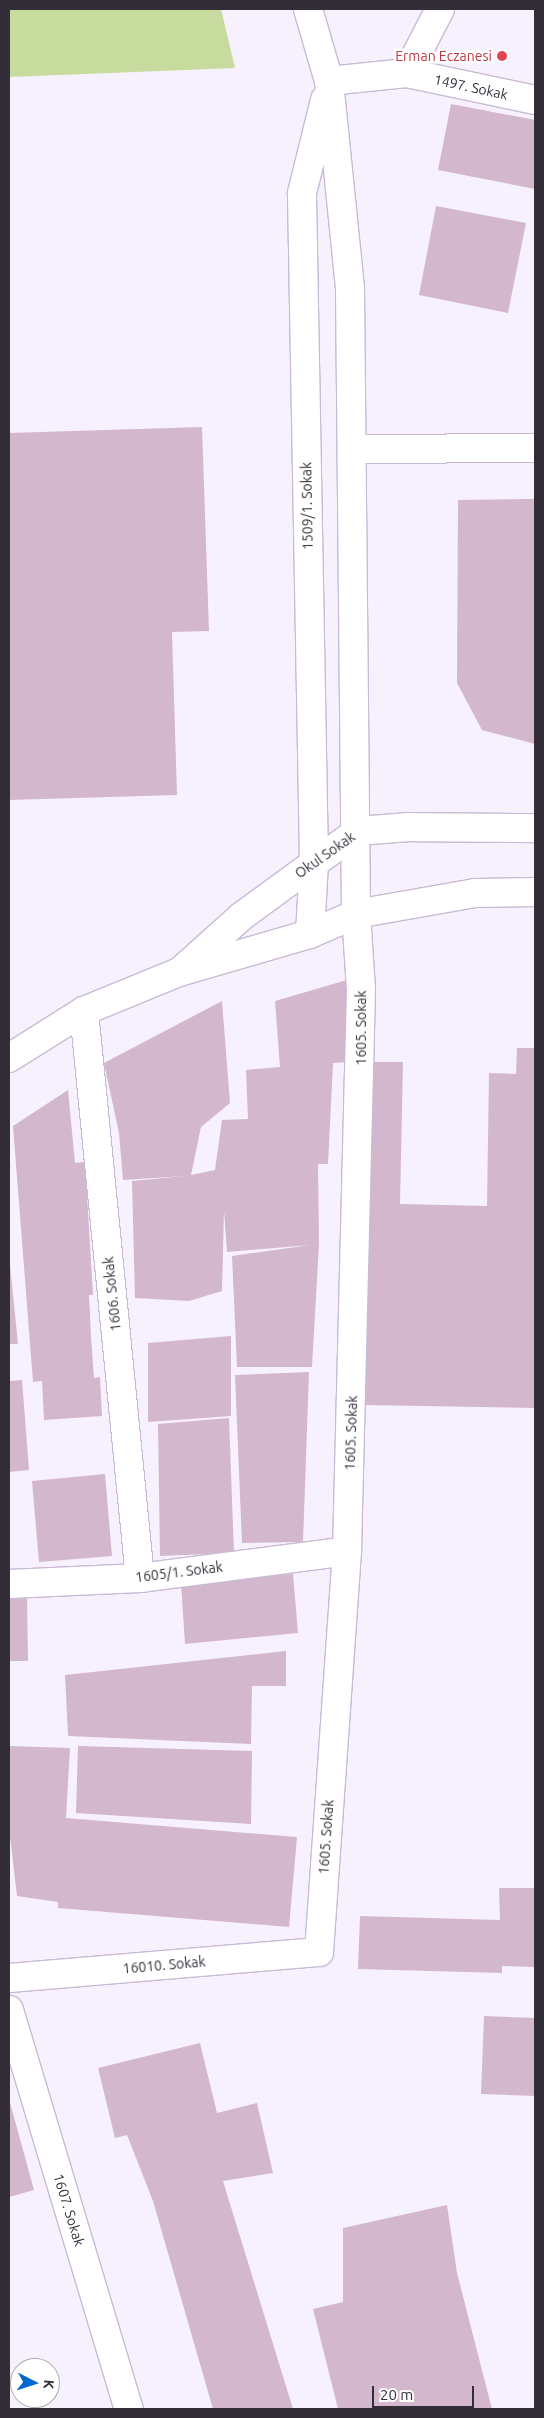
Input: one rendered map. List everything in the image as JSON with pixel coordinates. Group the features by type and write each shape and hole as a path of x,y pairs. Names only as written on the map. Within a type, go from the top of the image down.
{"street":[{"path":"308,9 329,81 350,288 358,831 356,914"},
{"path":"329,81 407,73 440,9"},
{"name":"1497. Sokak","path":"407,73 535,100"},
{"name":"1509/1. Sokak","path":"310,934 314,862 302,193 329,81"},
{"path":"352,449 535,448"},
{"name":"Okul Sokak","path":"179,972 242,916 358,831 409,827 535,828"},
{"name":"Okul Sokak","path":"9,1058 84,1011 179,972 310,934 356,914 475,893 535,892"},
{"name":"1605. Sokak","path":"319,1952 348,1551 361,1066 356,914"},
{"name":"1606. Sokak","path":"84,1011 140,1578"},
{"name":"1605/1. Sokak","path":"9,1584 140,1578 348,1551"},
{"name":"16010. Sokak","path":"9,1978 319,1952"},
{"name":"1607. Sokak","path":"9,2010 129,2409"}],"green space":[{"path":"9,9 221,9 235,68 9,77"}],"building":[{"path":"451,104 535,120 535,189 438,170"},
{"path":"436,206 526,223 508,313 419,295"},
{"path":"202,427 209,631 172,632 177,795 9,800 9,433"},
{"path":"535,499 535,744 482,730 457,683 458,500"},
{"path":"347,980 349,1062 333,1063 328,1164 318,1164 319,1244 312,1367 237,1367 232,1256 310,1245 227,1252 224,1211 222,1291 189,1301 135,1298 132,1181 185,1176 123,1180 119,1133 104,1063 222,1001 230,1103 201,1127 191,1175 215,1170 222,1120 248,1119 246,1070 280,1067 275,1001"},
{"path":"517,1048 535,1048 535,1408 365,1405 372,1062 403,1062 400,1204 487,1206 489,1073 516,1074"},
{"path":"68,1090 75,1163 85,1162 93,1295 89,1295 91,1337 94,1378 100,1377 102,1416 44,1420 42,1381 33,1382 13,1126"},
{"path":"9,1255 18,1344 9,1344"},
{"path":"231,1336 231,1416 148,1422 148,1343"},
{"path":"309,1372 303,1542 242,1543 235,1375"},
{"path":"22,1380 29,1470 9,1472 9,1381"},
{"path":"229,1418 234,1553 160,1556 158,1424"},
{"path":"105,1474 112,1556 39,1562 32,1481"},
{"path":"293,1574 298,1633 185,1644 181,1583"},
{"path":"9,1596 27,1596 28,1661 9,1661"},
{"path":"286,1651 286,1686 252,1686 251,1744 68,1736 65,1675"},
{"path":"9,1746 70,1748 66,1818 297,1837 289,1927 58,1908 58,1902 17,1896 9,1828"},
{"path":"78,1746 252,1751 251,1824 76,1813"},
{"path":"499,1888 535,1888 535,1967 502,1966 502,1973 358,1969 360,1916 500,1920"},
{"path":"484,2016 535,2018 535,2096 481,2094"},
{"path":"200,2043 217,2113 257,2103 273,2173 223,2181 293,2409 213,2409 153,2201 127,2135 115,2138 98,2068"},
{"path":"9,2099 34,2190 9,2197"},
{"path":"447,2205 457,2273 492,2409 338,2409 313,2309 343,2302 343,2228"}],"place":[{"name":"Erman Eczanesi","path":"502,56"}]}
